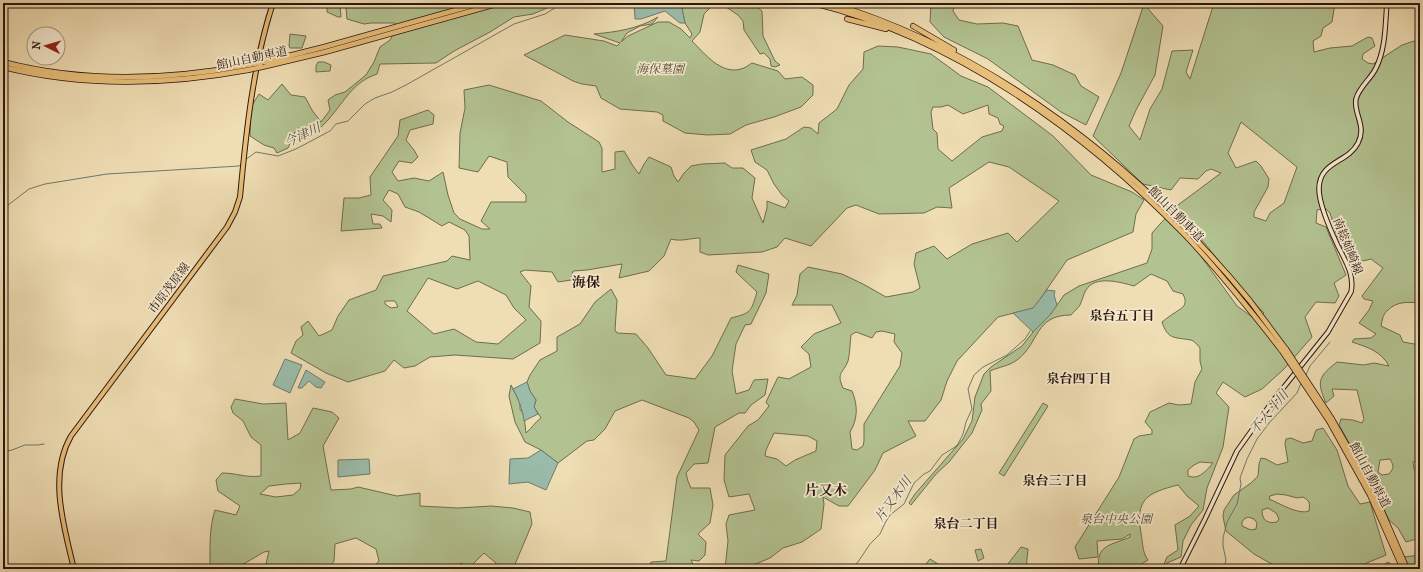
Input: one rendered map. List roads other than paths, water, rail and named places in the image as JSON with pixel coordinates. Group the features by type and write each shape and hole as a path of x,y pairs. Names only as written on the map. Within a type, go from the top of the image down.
{"highway":[{"name":"館山自動車道","path":"263,65 481,3"},
{"name":"館山自動車道","path":"5,65 33,71 89,76 143,77 248,68 318,54 500,3"},
{"name":"館山自動車道","path":"813,3 870,20 929,45 971,67 1060,126 1118,172 1170,220 1248,306 1284,350"},
{"name":"館山自動車道","path":"830,3 871,16 911,32 948,50 990,75 1035,104 1083,138 1156,201 1188,233 1236,286 1284,350 1331,420 1374,494 1407,569"},
{"path":"847,19 887,29 929,45"},
{"path":"913,26 990,75"},
{"name":"館山自動車道","path":"1331,420 1370,495 1403,569"}],"main road":[{"name":"市原茂原線","path":"74,569 60,501 60,468 65,446 227,227 239,202 258,57 273,3"},
{"name":"南総姉崎線","path":"1180,569 1206,519 1237,451 1276,397 1328,332 1351,292 1353,285 1350,271 1336,242 1319,196 1320,181 1326,170 1332,164 1348,154 1358,143 1361,136 1361,124 1356,100 1358,92 1375,70 1381,55 1388,3"}],"waterway":[{"name":"今津川","path":"245,160 256,152 278,156 296,149 330,131 336,124 348,121 365,104 375,98 406,85 514,24 545,14 563,3"},
{"path":"3,89 7,82"},
{"name":"今津川","path":"3,209 29,189 45,184 107,174 239,166 241,164"},
{"name":"片又木川","path":"850,569 858,562 870,544 880,534 890,515 904,504 914,483 930,471 942,455 958,444 972,409 968,389 974,375 983,367 1007,355 1025,339 1030,331"},
{"name":"不入斗川","path":"1306,375 1310,366 1330,342"},
{"name":"不入斗川","path":"1222,569 1226,560 1223,538 1227,522 1237,504 1241,484 1240,478 1247,459 1257,439 1269,423 1297,393 1301,383"},
{"path":"3,452 25,445 44,444"}],"district":[{"name":"海保","path":"586,282"},
{"name":"泉台五丁目","path":"1122,315"},
{"name":"泉台四丁目","path":"1079,378"},
{"name":"泉台三丁目","path":"1055,480"},
{"name":"片又木","path":"826,490"},
{"name":"泉台二丁目","path":"966,523"}],"park label":[{"name":"海保墓園","path":"660,69"},
{"name":"泉台中央公園","path":"1116,519"}]}
